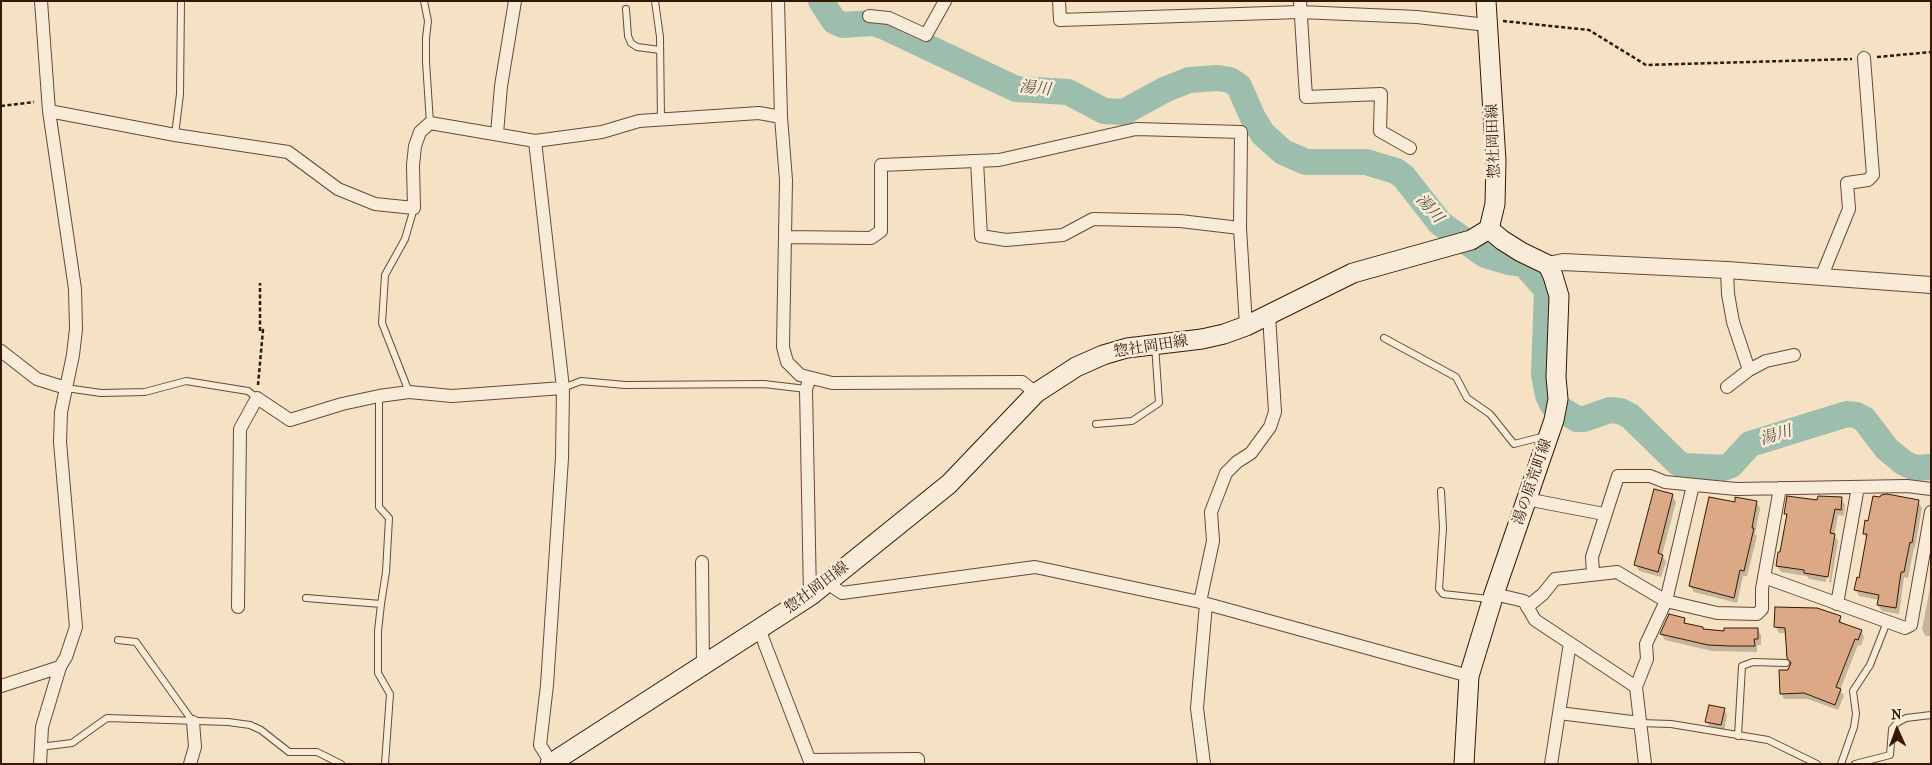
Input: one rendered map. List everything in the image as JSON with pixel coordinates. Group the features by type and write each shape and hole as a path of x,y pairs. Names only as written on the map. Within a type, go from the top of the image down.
{"main road":[{"name":"惣社岡田線","path":"550,763 810,596 949,484 1036,393 1076,367 1103,355 1127,348 1202,339 1224,334 1246,326 1353,273 1471,240 1489,229 1495,204 1496,160 1486,1"},
{"path":"1489,229 1521,252 1548,265"},
{"name":"湯の原荒町線","path":"1464,764 1469,676 1493,597 1554,420 1558,399 1556,377 1558,296 1548,265"}],"street":[{"path":"40,764 42,728 60,667 66,657 76,627 60,442 61,412 73,355 76,329 74,289 49,106 41,1"},
{"path":"497,134 501,86 515,1"},
{"path":"778,1 781,117 786,180 783,347 788,362 808,384 810,596"},
{"path":"869,16 889,18 926,34 944,1"},
{"path":"1059,1 1060,20 1300,7 1487,23"},
{"path":"1300,7 1306,97 1381,94 1380,131 1410,148"},
{"path":"1821,278 1849,209 1847,183 1868,180 1873,175 1864,58"},
{"path":"49,106 175,135 288,152 338,189 375,204 414,208 413,165 416,146 420,132 430,122 536,141 602,132 639,121 759,113 781,117"},
{"path":"785,237 871,238 881,231 881,165 999,160 1136,129 1241,132 1240,228 1246,326"},
{"path":"536,141 563,388 559,498 547,685 540,745 550,763"},
{"path":"977,160 981,236 1006,240 1063,235 1093,219 1180,220 1240,228"},
{"path":"1548,265 1562,262 1726,270 1931,285"},
{"path":"1726,270 1733,322 1749,370"},
{"path":"1204,764 1197,708 1203,603 1213,541 1211,512 1226,473 1237,462 1251,453 1270,427 1275,412 1269,315"},
{"path":"1,351 37,379 66,388"},
{"path":"1727,387 1749,370 1766,361 1794,355"},
{"path":"808,384 1022,382 1036,393"},
{"path":"238,607 240,429 257,398 290,420 342,404 378,396 409,392 452,396 563,388"},
{"path":"1593,574 1592,558 1604,514 1618,476 1650,476 1665,482 1736,489 1907,486 1931,489"},
{"path":"1645,764 1636,687 1647,659 1646,644 1666,602 1693,485"},
{"path":"1837,604 1858,487"},
{"path":"1527,607 1543,594 1555,579 1616,572 1666,602 1717,613 1757,614 1762,609 1762,589 1780,488"},
{"path":"1526,499 1604,514"},
{"path":"1764,577 1905,628 1911,625 1931,512"},
{"path":"702,562 703,665"},
{"path":"827,582 842,593 1035,567 1203,603 1469,676"},
{"path":"1493,597 1524,601 1535,620 1636,687"},
{"path":"760,629 810,762 918,759 918,764"},
{"path":"1551,764 1570,643"},
{"path":"1,686 60,667"},
{"path":"1559,713 1640,723"},
{"path":"190,764 195,747 193,722"}],"lane":[{"path":"175,135 180,94 181,1"},
{"path":"424,1 428,21 426,62 430,122"},
{"path":"655,1 660,37 661,120"},
{"path":"626,9 628,36 631,43 637,48 660,50"},
{"path":"409,392 382,323 385,275 405,238 414,208"},
{"path":"1384,338 1456,377 1467,398 1490,414 1514,444 1548,436"},
{"path":"1096,424 1132,421 1159,403 1155,344"},
{"path":"66,388 101,393 145,392 186,381 248,391 257,398"},
{"path":"563,388 581,381 625,385 808,384"},
{"path":"378,396 379,507 389,518 386,572 378,631 378,673 390,694 385,764"},
{"path":"1440,491 1443,528 1439,589 1443,594 1493,597"},
{"path":"306,598 381,604"},
{"path":"1842,764 1854,727 1856,714 1853,691 1870,665 1887,622"},
{"path":"118,640 136,642 193,722"},
{"path":"1738,736 1742,666 1753,662 1786,663"},
{"path":"1855,764 1890,755 1892,730 1896,723 1906,718 1931,715"},
{"path":"40,747 72,743 107,718 228,722 250,725 261,730 289,752 317,752 340,764"},
{"path":"1640,723 1671,724 1768,740 1818,764"}],"path":[{"path":"1487,23 1589,30 1646,64 1864,58 1931,52"},
{"path":"1,106 49,106"},
{"path":"257,398 263,330 260,330 260,283"}],"building":[{"path":"1654,489 1673,494 1658,553 1663,555 1658,572 1634,565"},
{"path":"1887,494 1919,500 1912,543 1910,542 1904,572 1901,572 1896,608 1877,605 1879,595 1854,590 1857,577 1859,578 1867,534 1863,534 1865,520 1868,521 1873,496 1880,497"},
{"path":"1787,496 1817,500 1818,496 1842,497 1841,510 1835,509 1830,533 1835,534 1828,577 1804,573 1804,570 1776,566 1787,514 1784,514"},
{"path":"1709,497 1735,502 1735,497 1757,501 1752,528 1754,528 1744,571 1740,570 1734,598 1689,586"},
{"path":"1775,607 1817,608 1841,616 1839,622 1862,630 1858,640 1855,639 1836,687 1841,689 1835,705 1804,693 1780,694 1779,670 1788,670 1791,663 1787,658 1785,628 1774,627"},
{"path":"1669,614 1685,618 1684,623 1703,627 1703,629 1724,631 1724,628 1758,628 1758,639 1754,639 1755,646 1708,645 1660,634"},
{"path":"1709,705 1725,708 1721,725 1705,722"}],"waterway":[{"name":"湯川","path":"821,1 834,21 843,25 873,23 1016,89 1068,92 1104,111 1124,112 1164,90 1189,80 1218,78 1230,80 1239,86 1253,118 1263,134 1283,152 1306,162 1366,162 1396,171 1404,177 1440,223 1485,255 1524,264 1547,290 1544,374 1548,395 1552,404 1577,419 1584,419 1610,410 1620,411 1630,416 1678,463 1685,466 1723,468 1731,465 1750,444 1847,414 1856,415 1864,419 1887,449 1904,463 1915,468 1931,467"}]}
